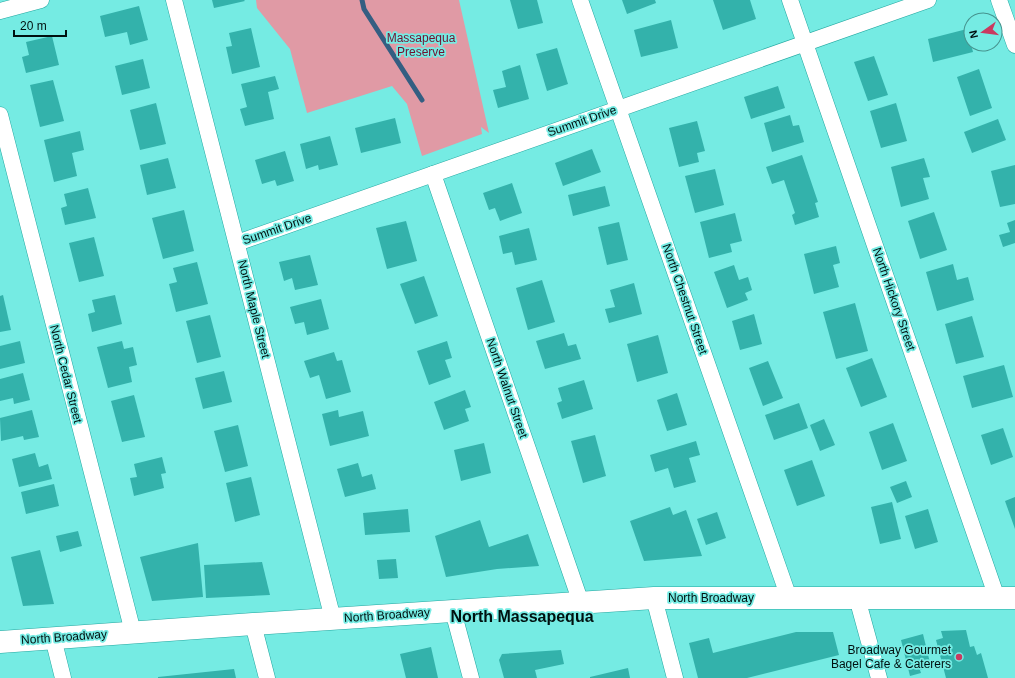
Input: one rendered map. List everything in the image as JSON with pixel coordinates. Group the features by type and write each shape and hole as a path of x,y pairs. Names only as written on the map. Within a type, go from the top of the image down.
{"main road":[{"name":"North Broadway","path":"0,642 333,618 654,598 1006,598"}],"street":[{"path":"0,11 41,0"},
{"name":"North Maple Street","path":"174,0 333,618"},
{"name":"North Chestnut Street","path":"580,0 790,598"},
{"name":"North Hickory Street","path":"790,0 1006,598"},
{"name":"Summit Drive","path":"237,243 928,0"},
{"path":"999,0 1015,45"},
{"name":"North Cedar Street","path":"0,115 132,632"},
{"name":"North Walnut Street","path":"432,174 581,603"},
{"path":"654,598 675,678"},
{"path":"857,598 878,678"},
{"path":"453,611 471,678"},
{"path":"253,624 267,678"},
{"path":"53,638 63,678"}],"green space":[{"name":"Massapequa Preserve","path":"256,0 459,0 489,133 481,127 482,134 422,156 407,104 392,86 307,113 290,49 257,8"}],"building":[{"path":"212,0 244,0 245,1 214,8"},
{"path":"510,0 537,0 543,23 518,29"},
{"path":"622,0 655,0 656,3 627,14"},
{"path":"713,0 750,0 756,19 723,30"},
{"path":"139,6 148,40 130,45 127,32 105,37 100,16"},
{"path":"671,20 678,48 641,57 634,30"},
{"path":"251,28 260,67 232,74 226,47 232,46 229,33"},
{"path":"963,30 963,52 973,52 933,62 928,39"},
{"path":"52,36 59,65 26,73 22,57 29,55 26,42"},
{"path":"557,48 568,84 547,91 536,54"},
{"path":"874,56 888,95 868,101 854,62"},
{"path":"143,59 150,88 122,95 115,66"},
{"path":"520,65 529,99 498,108 493,90 506,87 502,71"},
{"path":"979,69 992,108 970,116 957,77"},
{"path":"275,76 279,89 268,92 274,119 245,126 240,109 247,107 241,84"},
{"path":"53,80 64,121 40,127 30,85"},
{"path":"778,86 785,108 751,119 744,97"},
{"path":"156,103 166,144 140,150 130,110"},
{"path":"896,103 907,141 881,148 870,111"},
{"path":"790,115 793,126 799,125 804,142 772,152 764,123"},
{"path":"395,118 401,143 361,153 355,128"},
{"path":"998,119 1006,140 972,153 964,132"},
{"path":"697,121 705,151 697,153 699,162 679,167 669,128"},
{"path":"80,131 84,150 72,153 77,176 54,182 44,140"},
{"path":"330,136 338,165 319,170 318,165 306,169 300,144"},
{"path":"592,149 601,172 563,186 555,163"},
{"path":"285,151 294,181 277,186 275,180 262,184 255,160"},
{"path":"802,155 818,202 815,203 819,217 795,225 792,215 795,213 784,180 772,184 766,167"},
{"path":"168,158 176,188 147,195 140,165"},
{"path":"924,158 930,177 923,178 929,199 901,207 891,167"},
{"path":"1015,165 1015,204 1000,207 991,171"},
{"path":"715,169 724,205 695,213 685,176"},
{"path":"512,183 522,213 500,221 495,208 489,210 483,193"},
{"path":"605,186 610,206 573,216 568,195"},
{"path":"88,188 96,218 65,225 61,208 67,206 64,194"},
{"path":"184,210 194,251 163,259 152,218"},
{"path":"934,212 947,250 920,259 908,221"},
{"path":"735,213 742,241 730,244 732,252 709,258 700,222"},
{"path":"1015,220 1015,243 1003,247 999,235 1010,232 1007,223"},
{"path":"406,221 417,261 387,269 376,228"},
{"path":"619,222 628,260 607,265 598,227"},
{"path":"529,228 537,260 515,265 512,252 503,254 499,236"},
{"path":"94,237 104,276 79,282 69,243"},
{"path":"836,246 840,263 833,265 839,287 814,294 804,254"},
{"path":"310,255 318,285 295,290 292,278 284,281 279,262"},
{"path":"197,262 208,304 176,312 169,284 177,282 173,268"},
{"path":"953,264 957,280 968,277 974,300 937,311 926,272"},
{"path":"734,265 739,280 748,277 752,290 745,293 748,300 727,308 714,272"},
{"path":"424,276 438,316 415,324 400,284"},
{"path":"542,280 555,322 528,330 516,288"},
{"path":"634,283 642,314 609,323 605,309 615,307 610,290"},
{"path":"3,295 11,330 0,332 0,296"},
{"path":"115,295 122,324 92,332 88,314 95,312 92,300"},
{"path":"321,299 329,329 307,335 304,322 295,324 290,307"},
{"path":"855,303 868,351 836,359 823,312"},
{"path":"754,314 762,344 740,350 732,321"},
{"path":"210,315 221,357 197,363 186,321"},
{"path":"972,316 984,357 956,364 945,324"},
{"path":"564,333 568,346 576,344 581,359 545,369 536,341"},
{"path":"658,335 668,373 637,382 627,344"},
{"path":"20,341 25,363 0,369 0,346"},
{"path":"122,341 124,349 133,347 137,365 129,367 132,382 108,388 97,347"},
{"path":"447,341 452,358 445,360 451,377 429,385 417,351"},
{"path":"334,352 337,361 342,360 351,392 326,399 319,375 310,378 304,361"},
{"path":"872,358 887,397 861,407 846,368"},
{"path":"768,361 783,398 763,406 749,368"},
{"path":"1004,365 1013,397 972,408 963,376"},
{"path":"224,371 232,402 203,409 195,378"},
{"path":"23,373 30,400 14,404 13,398 0,401 0,379"},
{"path":"584,380 593,409 562,419 557,403 562,401 558,388"},
{"path":"465,390 471,407 465,409 469,421 444,430 434,402"},
{"path":"677,393 687,425 667,431 657,400"},
{"path":"134,395 145,437 122,442 111,401"},
{"path":"799,403 808,428 774,440 765,415"},
{"path":"32,410 39,437 24,440 23,436 1,441 0,418"},
{"path":"338,410 339,417 363,411 369,436 330,446 322,414"},
{"path":"824,419 835,445 820,451 810,425"},
{"path":"893,423 907,461 882,470 869,432"},
{"path":"238,425 248,466 225,472 214,431"},
{"path":"1003,428 1013,457 991,465 981,435"},
{"path":"595,435 606,476 583,483 571,441"},
{"path":"696,441 700,455 689,458 696,482 674,488 668,468 655,472 650,455"},
{"path":"484,443 491,473 461,481 454,450"},
{"path":"35,453 39,467 48,464 52,479 19,487 12,459"},
{"path":"162,457 166,473 161,474 164,488 134,496 130,478 137,477 134,464"},
{"path":"812,460 825,496 797,506 784,470"},
{"path":"358,463 362,477 372,474 376,489 345,497 337,469"},
{"path":"251,477 260,515 235,522 226,483"},
{"path":"906,481 912,497 897,503 890,487"},
{"path":"54,484 59,506 26,514 21,492"},
{"path":"1015,497 1015,529 1005,501"},
{"path":"892,502 901,539 880,544 871,507"},
{"path":"670,507 673,515 686,510 702,556 644,561 630,521"},
{"path":"408,509 410,532 365,535 363,513"},
{"path":"928,509 938,542 915,549 905,516"},
{"path":"717,512 726,538 706,545 697,519"},
{"path":"480,520 489,547 528,534 539,566 497,569 446,577 435,536"},
{"path":"78,531 82,546 60,552 56,536"},
{"path":"198,543 203,597 152,601 140,557"},
{"path":"40,550 54,604 23,606 11,557"},
{"path":"396,559 398,578 379,579 377,560"},
{"path":"262,562 270,595 206,598 204,565"},
{"path":"966,630 970,647 974,646 977,655 981,653 988,678 946,678 936,640 943,638 941,631"},
{"path":"796,632 833,632 839,655 747,678 698,678 689,643 709,638 713,653"},
{"path":"923,634 931,667 920,670 921,673 910,676 901,640"},
{"path":"431,647 438,678 406,678 400,654"},
{"path":"561,650 564,664 535,670 537,678 504,678 499,660 502,654"},
{"path":"628,668 630,678 590,678 590,677"},
{"path":"234,669 236,678 158,678 158,677"}],"waterway":[{"path":"362,0 364,9 422,100"}],"place":[{"name":"Broadway Gourmet Bagel Cafe & Caterers","path":"959,657"}],"district":[{"name":"North Massapequa","path":"522,616"}]}
